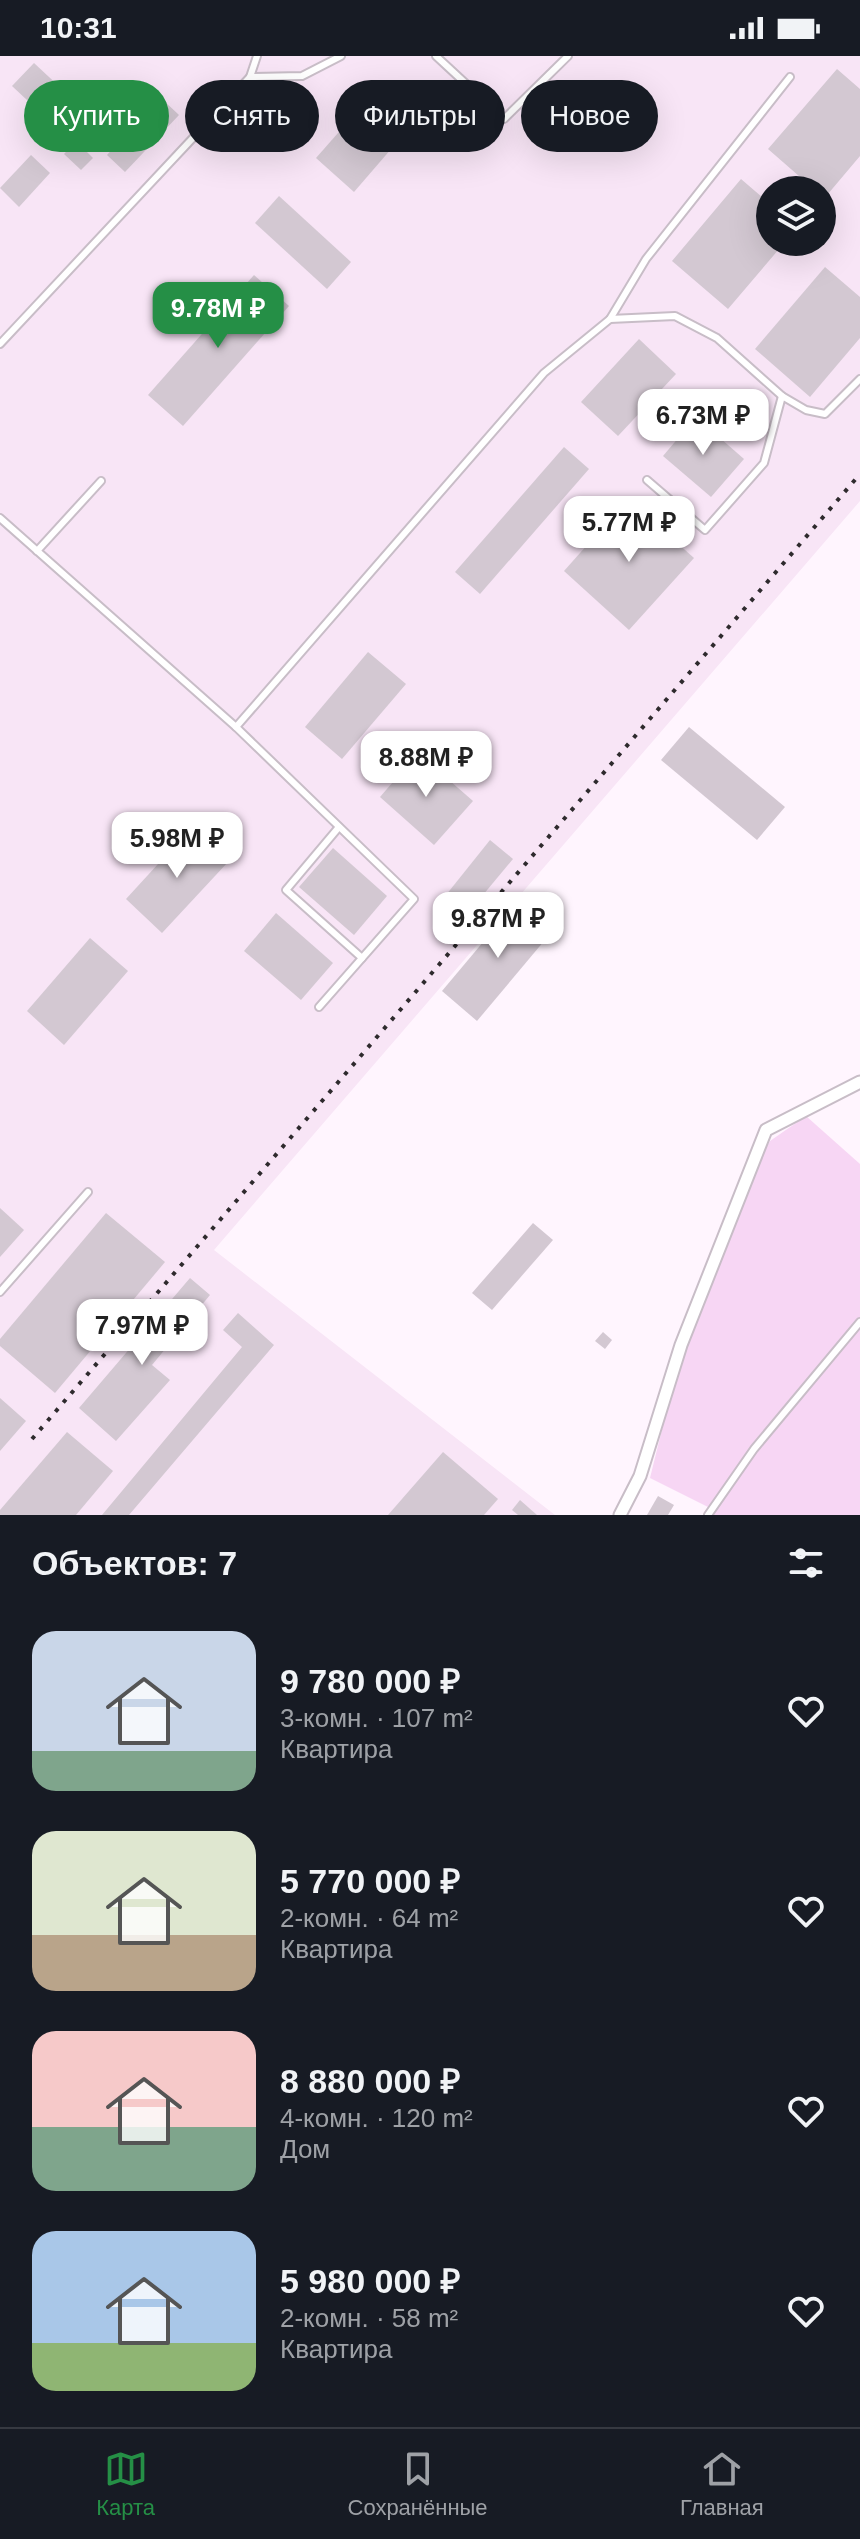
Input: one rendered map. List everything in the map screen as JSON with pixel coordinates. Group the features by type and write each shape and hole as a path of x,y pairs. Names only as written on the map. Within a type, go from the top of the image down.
{"street":[{"path":"620,1515 640,1476 681,1345 766,1130 860,1082"}],"lane":[{"path":"0,344 250,77 257,56"},
{"path":"250,77 302,76 341,56"},
{"path":"436,56 504,119 568,56"},
{"path":"236,727 544,373 610,319 646,259 790,77"},
{"path":"610,319 675,316 717,338 782,396 806,410 825,414 860,379"},
{"path":"647,480 705,530 764,463 782,396"},
{"path":"37,551 101,481"},
{"path":"0,518 236,727 414,899 319,1007"},
{"path":"339,827 286,890 362,958"},
{"path":"0,1292 88,1192"},
{"path":"708,1515 754,1449 860,1322"}],"shaded area":[{"path":"0,56 860,56 860,501 214,1250 555,1515 0,1515"},
{"path":"806,1116 860,1164 860,1515 713,1515 716,1511 650,1478 674,1381 745,1187 770,1141"}],"building":[{"path":"34,63 52,80 24,80 24,97 12,86"},
{"path":"837,69 860,89 860,156 836,184 836,176 799,176 768,149"},
{"path":"169,106 179,115 169,126"},
{"path":"335,136 335,152 389,152 354,192 316,158"},
{"path":"87,152 93,158 81,170 64,154"},
{"path":"110,152 144,152 125,172 107,155"},
{"path":"31,155 50,173 19,207 0,188"},
{"path":"741,179 756,192 756,256 773,256 728,309 672,261"},
{"path":"279,196 351,262 327,289 255,223"},
{"path":"825,267 860,297 860,338 810,397 755,349"},
{"path":"254,275 289,306 183,426 148,395"},
{"path":"639,339 676,374 618,436 581,402"},
{"path":"696,417 744,459 711,497 663,456"},
{"path":"564,447 589,469 480,594 455,572"},
{"path":"628,499 694,558 629,630 564,571"},
{"path":"368,652 406,684 342,759 305,727"},
{"path":"689,727 785,807 757,840 661,760"},
{"path":"418,753 473,801 434,845 380,797"},
{"path":"191,828 228,862 162,933 126,899"},
{"path":"490,840 513,859 468,913 446,895"},
{"path":"333,848 387,896 354,935 299,887"},
{"path":"520,898 555,928 477,1021 442,991"},
{"path":"276,913 333,963 301,1000 244,951"},
{"path":"90,938 128,971 64,1045 27,1011"},
{"path":"0,1208 24,1230 0,1257"},
{"path":"106,1213 165,1262 55,1393 0,1346 0,1339"},
{"path":"533,1223 553,1240 492,1310 472,1293"},
{"path":"190,1278 210,1295 152,1365 170,1380 116,1441 79,1408"},
{"path":"238,1313 274,1345 129,1515 102,1515 242,1347 223,1330"},
{"path":"603,1332 612,1340 605,1349 595,1341"},
{"path":"0,1398 26,1421 0,1451"},
{"path":"67,1432 113,1471 76,1515 0,1515 0,1510"},
{"path":"443,1452 498,1499 484,1515 388,1515"},
{"path":"658,1496 674,1505 668,1515 647,1515"},
{"path":"520,1500 537,1515 518,1515 512,1510"}],"railway":[{"path":"32,1439 860,474"}]}
